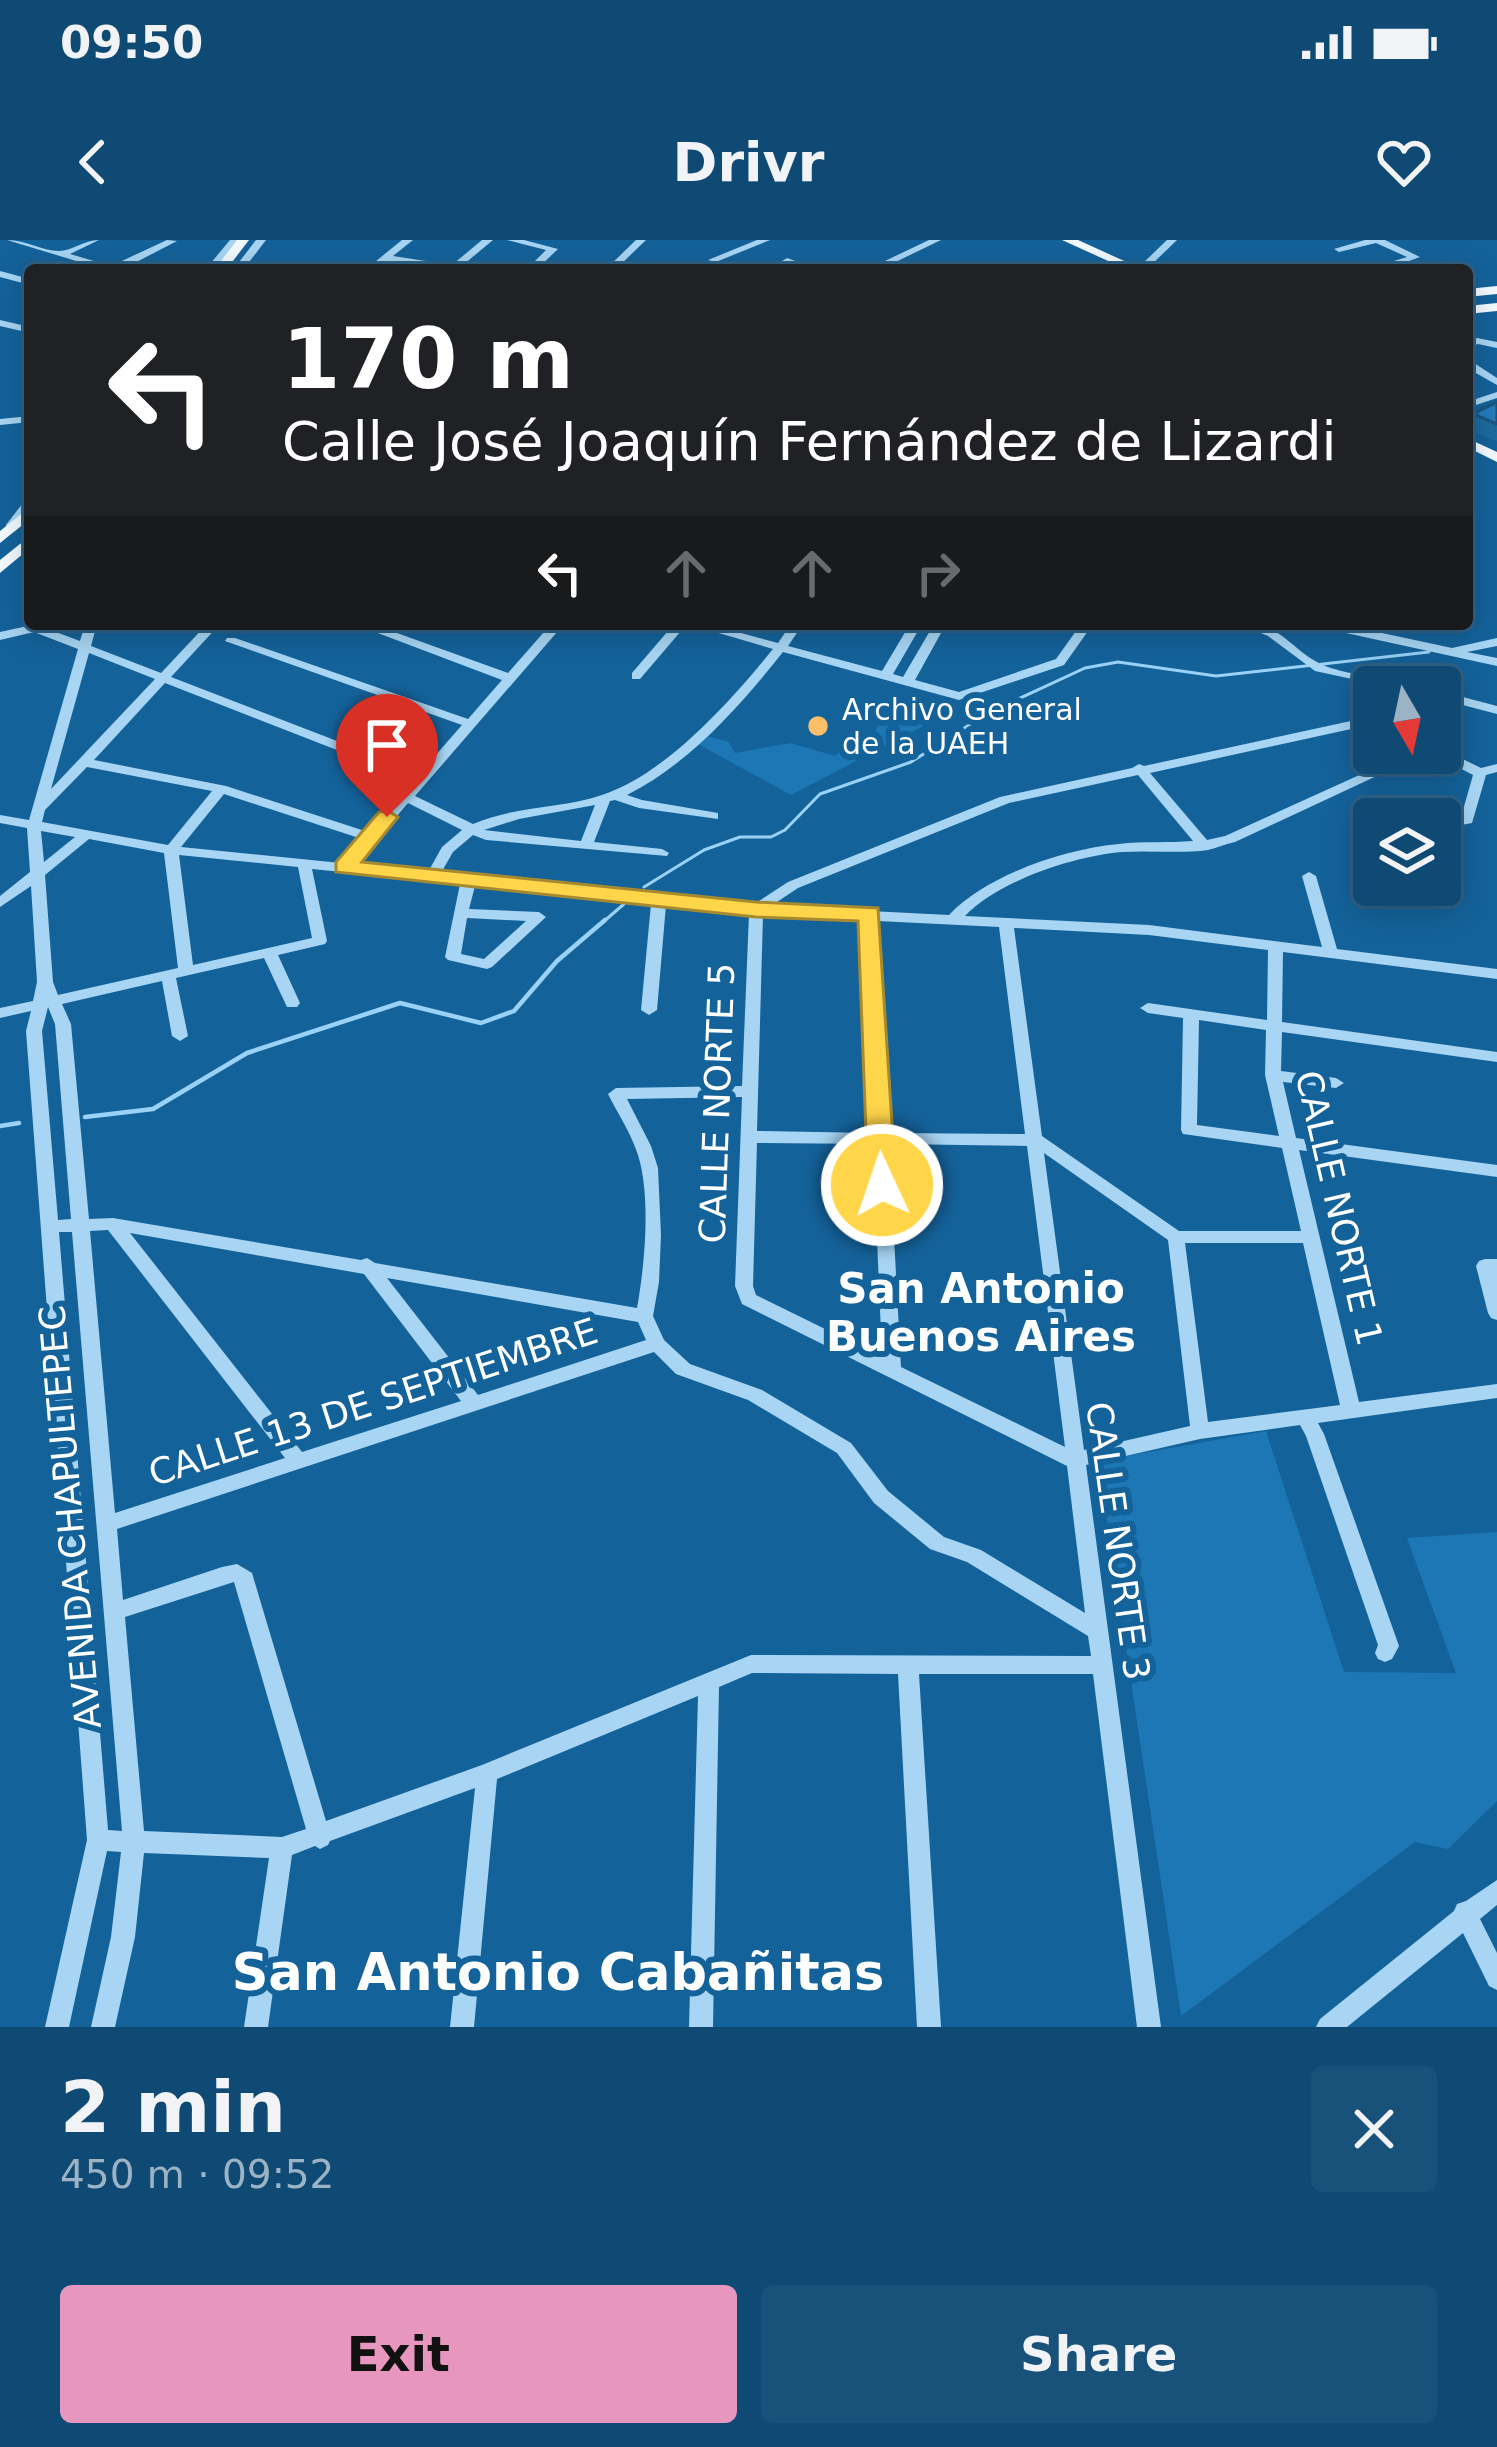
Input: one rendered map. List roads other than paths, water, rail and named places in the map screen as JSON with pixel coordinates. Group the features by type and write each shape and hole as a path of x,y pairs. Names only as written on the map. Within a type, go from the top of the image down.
{"main road":[{"path":"1053,240 1097,264"},
{"path":"1068,240 1093,245 1117,264"},
{"path":"1078,240 1132,264"},
{"path":"0,568 24,546"}],"street":[{"path":"62,254 94,240"},
{"path":"218,264 245,240"},
{"path":"243,264 261,240"},
{"path":"378,264 408,240"},
{"path":"459,264 488,240"},
{"path":"512,240 553,249 537,264"},
{"path":"616,264 641,240"},
{"path":"712,260 765,240"},
{"path":"899,264 936,240"},
{"path":"888,264 952,240"},
{"path":"1147,264 1172,240"},
{"path":"1339,245 1377,240 1415,256 1393,264"},
{"path":"6,241 97,264"},
{"path":"124,264 171,241"},
{"path":"385,258 422,264"},
{"path":"787,261 795,264"},
{"path":"5,533 24,509"},
{"path":"40,630 420,778"},
{"path":"46,996 37,818 89,630"},
{"path":"37,818 208,630"},
{"path":"377,630 509,678"},
{"path":"345,867 553,630"},
{"path":"636,676 676,630"},
{"path":"715,630 959,696 1060,662 1083,630"},
{"path":"586,845 610,798 669,763 781,649 793,630"},
{"path":"886,676 913,630"},
{"path":"908,682 937,630"},
{"path":"1263,630 1312,666 1353,675"},
{"path":"1351,630 1497,662"},
{"path":"230,641 471,724"},
{"path":"1447,651 1497,642"},
{"path":"1461,700 1497,710"},
{"path":"756,910 793,885 1005,800 1353,724"},
{"path":"86,761 221,789 369,837"},
{"path":"1461,763 1480,773 1497,768"},
{"path":"1139,768 1204,846"},
{"path":"1461,821 1467,820 1480,773"},
{"path":"955,918 980,895 1083,854 1204,846 1230,839 1373,774"},
{"path":"186,970 170,850 221,789"},
{"path":"405,796 474,832 662,853"},
{"path":"433,875 438,860 474,832 526,811 610,798 713,816"},
{"path":"0,819 37,818 85,836 170,850 756,910 1149,930 1497,974"},
{"path":"0,903 85,836"},
{"path":"0,1012 46,996 320,940 304,863"},
{"path":"1309,876 1331,954"},
{"path":"460,913 539,917 487,964 453,957 460,913 469,879"},
{"path":"649,1010 659,898"},
{"name":"CALLE NORTE 5","path":"756,910 744,1286 748,1299 892,1372"},
{"path":"870,914 892,1372 1072,1460 1200,1431 1497,1391"},
{"name":"CALLE NORTE 3","path":"1006,921 1037,1141 1072,1460 1149,2027"},
{"name":"CALLE NORTE 1","path":"1276,947 1273,1075 1351,1410"},
{"path":"269,953 292,1004"},
{"path":"168,974 180,1036"},
{"name":"AVENIDA CHAPULTEPEC","path":"46,996 63,1024 134,1840 123,1937 103,2027"},
{"name":"AVENIDA CHAPULTEPEC","path":"46,996 34,1031 98,1840 57,2027"},
{"path":"1148,1008 1497,1058"},
{"path":"1191,1014 1189,1130 1497,1171"},
{"path":"1273,1075 1336,1083"},
{"path":"752,1091 616,1094 647,1156 653,1187 650,1294 644,1316 657,1344 683,1369 755,1395 844,1448 881,1497 937,1543 974,1556 1097,1631"},
{"path":"748,1137 1037,1141 1176,1237 1308,1237"},
{"path":"52,1226 113,1224 644,1316"},
{"path":"113,1224 298,1460"},
{"path":"1176,1237 1200,1431"},
{"path":"367,1265 472,1403"},
{"path":"1491,1266 1497,1313"},
{"name":"CALLE 13 DE SEPTIEMBRE","path":"109,1523 657,1344"},
{"path":"1304,1416 1315,1434 1382,1624 1389,1646 1384,1653"},
{"path":"115,1612 223,1576 237,1573 245,1579 320,1838"},
{"path":"908,1663 929,2027"},
{"path":"98,1840 282,1849 487,1773 751,1664 1102,1665"},
{"path":"700,2027 709,1680"},
{"path":"461,2027 487,1773"},
{"path":"256,2027 282,1849"},
{"path":"1328,2027 1465,1912 1497,1891"},
{"path":"1465,1912 1497,1978"}],"waterway":[{"path":"644,887 704,850 740,837 771,837 785,830 820,794 911,762 988,713 1085,668 1118,662 1216,676 1429,652"},
{"path":"602,923 624,904"},
{"path":"85,1117 153,1109 247,1053 400,1003 481,1023 514,1011 557,961 605,920"},
{"path":"0,1126 19,1123"}],"place":[{"name":"Archivo General de la UAEH","path":"818,726"}],"district":[{"name":"San Antonio Buenos Aires","path":"981,1312"},
{"name":"San Antonio Cabañitas","path":"558,1972"}]}
